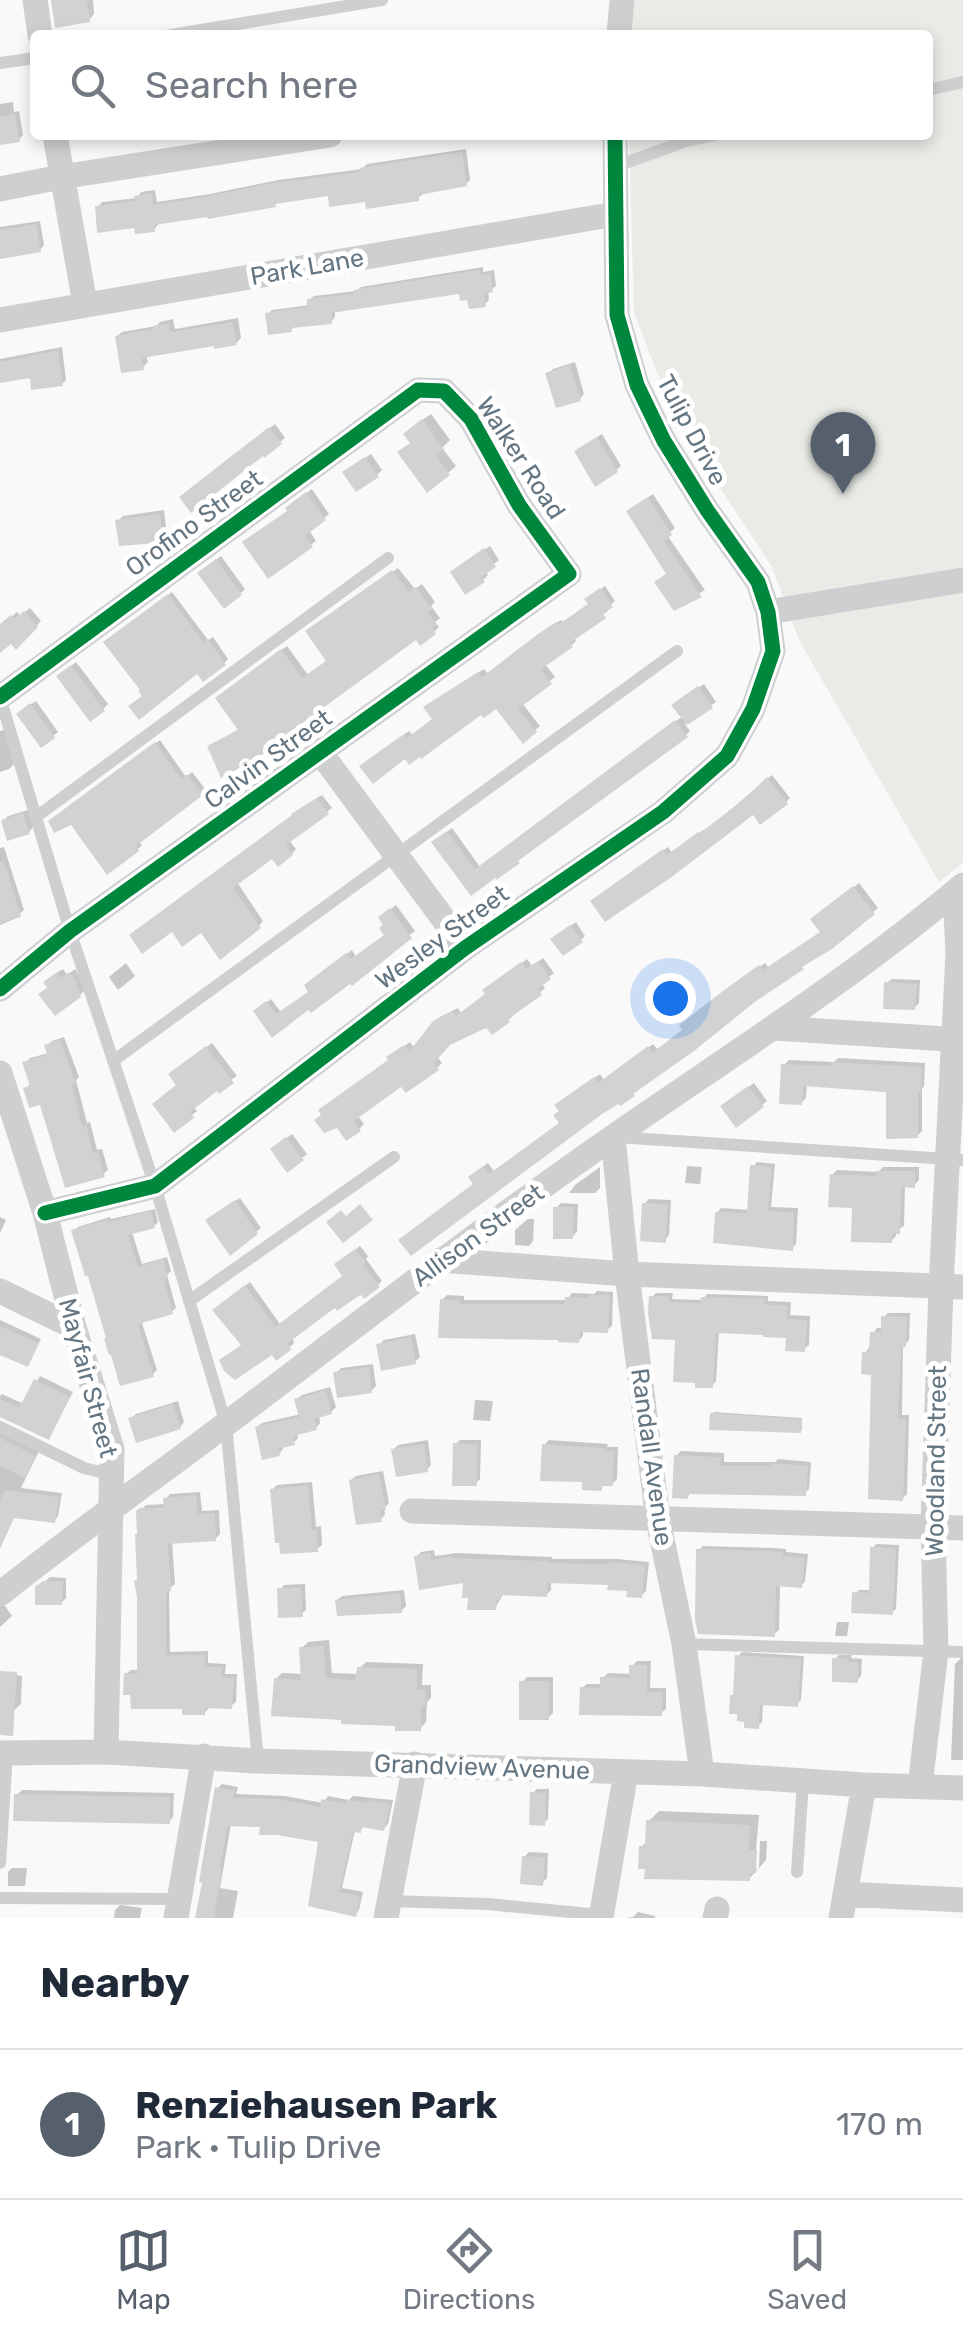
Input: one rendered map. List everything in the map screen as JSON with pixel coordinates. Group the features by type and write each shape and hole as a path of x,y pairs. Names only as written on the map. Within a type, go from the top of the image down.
{"street":[{"path":"35,0 39,30"},
{"path":"620,30 622,0"},
{"path":"56,140 85,304"},
{"path":"0,190 299,140"},
{"name":"Tulip Drive","path":"614,140 618,314 637,385 664,441 758,582 768,612"},
{"name":"Park Lane","path":"0,320 614,214"},
{"name":"Walker Road","path":"418,390 444,391 471,419 519,505 569,574"},
{"name":"Orofino Street","path":"0,697 418,390"},
{"name":"Calvin Street","path":"0,990 70,932 569,574"},
{"path":"768,612 963,580"},
{"name":"Wesley Street","path":"45,1213 155,1186 466,948 663,812 727,756 753,709 773,650 768,612"},
{"path":"320,752 466,948"},
{"name":"Allison Street","path":"0,1594 10,1572 112,1507 440,1260 957,902"},
{"name":"Woodland Street","path":"920,1786 936,1651 932,1526 952,1287 959,1040 957,902"},
{"path":"774,1028 959,1040"},
{"name":"Mayfair Street","path":"0,1073 45,1213 74,1327 112,1450 106,1752"},
{"name":"Randall Avenue","path":"613,1137 658,1520 684,1644 702,1774"},
{"path":"440,1260 627,1274 952,1287"},
{"path":"0,1291 74,1327"},
{"path":"412,1511 963,1528"},
{"name":"Grandview Avenue","path":"3,1754 106,1752 258,1761 702,1774 963,1788"},
{"path":"178,1908 204,1756"},
{"path":"388,1910 415,1764"},
{"path":"601,1916 626,1772"},
{"path":"864,1785 843,1906 963,1900"}],"lane":[{"path":"201,30 382,0"},
{"path":"0,64 30,59"},
{"path":"933,89 963,82"},
{"path":"614,166 689,140"},
{"path":"36,818 388,558"},
{"path":"113,1061 676,651"},
{"path":"0,697 226,1424 258,1761"},
{"path":"613,1137 956,1160"},
{"path":"189,1301 394,1158"},
{"path":"0,1427 84,1468 112,1475"},
{"path":"684,1644 963,1652"},
{"path":"0,1863 3,1754"},
{"path":"797,1872 803,1781"},
{"path":"0,1898 178,1908"},
{"path":"388,1910 488,1904 601,1916"}],"shaded area":[{"path":"634,0 963,0 963,863 939,882 799,640 772,567 676,421 634,313 629,140 933,140 933,30 632,30"}],"building":[{"path":"51,0 87,0 90,22 55,28"},
{"path":"15,114 20,142 0,145 0,117"},
{"path":"462,152 467,186 419,195 419,201 366,209 365,202 329,207 328,196 154,225 155,232 135,234 134,228 97,233 95,206 135,201 134,196 152,193 153,205"},
{"path":"36,224 41,252 0,259 0,230"},
{"path":"479,270 480,275 490,273 493,292 484,294 486,307 469,309 467,300 460,301 459,294 331,313 332,324 291,328 292,332 268,335 265,313 307,307 307,299"},
{"path":"233,322 237,345 142,358 144,370 121,373 115,336 169,323 170,332"},
{"path":"58,350 63,386 31,390 30,378 0,383 0,362"},
{"path":"570,365 581,401 556,408 545,373"},
{"path":"422,419 444,449 436,456 450,475 427,493 397,452 410,443 403,434"},
{"path":"269,427 282,444 191,513 179,497"},
{"path":"597,437 618,472 595,487 574,451"},
{"path":"365,457 379,477 356,492 342,472"},
{"path":"306,492 326,520 305,536 313,547 268,579 242,542 287,511 285,508"},
{"path":"648,497 672,535 664,541 702,597 674,611 654,582 666,574 626,511"},
{"path":"160,514 163,534 156,534 157,543 119,546 115,520"},
{"path":"484,548 496,567 481,577 485,582 465,595 450,572"},
{"path":"216,559 242,595 224,609 197,573"},
{"path":"392,570 409,592 416,587 432,609 427,612 437,625 432,628 436,634 420,646 416,640 276,745 221,778 207,746 238,730 215,698 281,649 302,678 326,661 305,631"},
{"path":"600,588 613,607 603,614 606,618 541,669 552,684 518,709 537,732 523,744 496,709 484,718 481,715 421,759 409,765 405,759 373,784 359,766 432,719 423,707 478,672 482,677 538,634 588,604 584,599"},
{"path":"168,594 203,642 208,639 226,665 203,682 197,674 139,720 128,706 142,696 140,690 103,642"},
{"path":"24,611 38,627 16,650 11,644 0,653 0,624"},
{"path":"71,665 105,711 90,722 56,676"},
{"path":"698,686 713,708 687,725 671,705"},
{"path":"30,703 55,738 41,748 16,714"},
{"path":"675,720 688,737 471,896 431,842 447,831 475,869"},
{"path":"155,742 181,779 187,774 203,795 136,846 139,851 107,875 71,825 54,833 48,821"},
{"path":"767,777 788,804 760,825 753,815 605,922 590,901 663,849 667,855 700,833"},
{"path":"317,798 329,814 286,845 293,855 278,867 272,859 233,888 261,928 220,960 201,933 182,947 172,932 142,954 129,935"},
{"path":"23,813 30,834 7,841 1,820"},
{"path":"4,861 21,917 0,923 0,862"},
{"path":"853,886 875,914 832,949 802,967 635,1096 602,1114 411,1256 398,1240 473,1184 468,1177 483,1166 489,1174 559,1123 553,1115 559,1111 554,1105 594,1077 598,1083 648,1046 652,1053 682,1030 679,1025 759,965 763,970 820,932 810,919"},
{"path":"390,908 412,938 352,986 311,1013 308,1010 272,1038 253,1011 266,1001 276,1014 308,992 304,985 346,953 351,959 384,935 378,917"},
{"path":"570,925 583,942 563,956 550,939"},
{"path":"538,961 551,979 538,989 542,995 492,1035 486,1028 450,1045 434,1063 439,1070 406,1093 401,1087 354,1121 361,1131 346,1141 337,1128 324,1133 314,1120 321,1115 318,1110 388,1060 386,1057 404,1045 409,1052 433,1021 452,1011 456,1016 485,994 482,990 521,962 526,969"},
{"path":"57,972 61,978 69,972 81,997 55,1016 38,994 47,988 43,982"},
{"path":"884,982 917,984 915,1010 883,1009"},
{"path":"60,1040 76,1084 72,1085 82,1126 86,1125 93,1153 98,1152 105,1177 65,1188 40,1105 29,1108 23,1088 30,1086 22,1062 47,1055 44,1045"},
{"path":"206,1046 234,1083 190,1112 194,1118 174,1133 152,1104 176,1085 168,1074"},
{"path":"831,1062 922,1067 918,1138 886,1139 886,1092 803,1086 802,1105 779,1104 781,1064 831,1066"},
{"path":"748,1086 764,1107 736,1128 720,1106"},
{"path":"286,1137 304,1160 287,1173 270,1149"},
{"path":"750,1165 772,1167 768,1211 794,1212 793,1251 713,1243 715,1212 747,1213"},
{"path":"876,1171 915,1171 915,1188 901,1187 900,1234 892,1234 892,1243 851,1242 852,1208 828,1207 830,1174 876,1176"},
{"path":"235,1200 258,1234 230,1256 205,1220"},
{"path":"642,1203 668,1204 666,1243 640,1241"},
{"path":"360,1204 373,1220 343,1243 326,1222 341,1210 346,1216"},
{"path":"553,1207 574,1207 573,1239 553,1239"},
{"path":"151,1211 155,1228 128,1235 138,1267 163,1259 173,1314 138,1324 154,1377 120,1386 71,1230"},
{"path":"355,1249 380,1287 364,1299 361,1295 337,1311 335,1308 288,1343 291,1350 276,1361 272,1355 235,1380 224,1371 219,1360 241,1345 212,1310 245,1285 275,1327 342,1276 334,1264"},
{"path":"610,1295 608,1333 580,1332 579,1343 438,1338 440,1299 460,1300 460,1304 564,1304 565,1297"},
{"path":"649,1296 669,1296 669,1302 700,1303 701,1297 765,1299 764,1304 788,1306 787,1319 807,1320 805,1352 785,1351 786,1338 716,1333 713,1388 673,1382 675,1340 652,1339"},
{"path":"881,1316 907,1317 906,1347 901,1347 898,1419 906,1419 903,1501 868,1499 871,1375 861,1374 862,1352 869,1352 870,1332 881,1332"},
{"path":"0,1326 39,1343 28,1367 0,1355"},
{"path":"411,1337 416,1364 381,1371 376,1344"},
{"path":"369,1367 372,1393 337,1398 333,1372"},
{"path":"34,1379 70,1397 49,1440 0,1417 0,1399 19,1408"},
{"path":"326,1390 332,1414 314,1419 317,1430 293,1436 295,1445 278,1449 280,1456 262,1460 255,1427 299,1417 294,1399"},
{"path":"173,1404 181,1429 136,1443 128,1418"},
{"path":"710,1413 802,1419 801,1433 709,1430"},
{"path":"0,1438 36,1456 25,1478 0,1466"},
{"path":"453,1443 477,1444 477,1486 452,1486"},
{"path":"424,1444 428,1472 396,1477 391,1449"},
{"path":"542,1444 614,1451 613,1486 602,1486 602,1491 582,1490 582,1482 540,1481"},
{"path":"674,1455 721,1457 720,1466 808,1466 806,1496 688,1494 688,1499 672,1498"},
{"path":"379,1474 386,1510 380,1511 382,1522 356,1525 349,1480"},
{"path":"308,1485 318,1552 280,1554 279,1543 275,1543 270,1489"},
{"path":"5,1490 59,1497 55,1523 14,1518 0,1549 0,1500"},
{"path":"196,1495 198,1514 215,1513 216,1541 168,1544 171,1591 166,1593 166,1655 205,1655 205,1667 222,1667 222,1678 234,1678 232,1709 205,1708 205,1715 182,1715 182,1709 131,1709 130,1695 123,1695 124,1673 137,1674 136,1511 164,1508 163,1498"},
{"path":"870,1547 896,1548 893,1615 851,1613 852,1592 869,1593"},
{"path":"696,1549 783,1552 783,1556 805,1558 802,1588 776,1586 775,1637 698,1634"},
{"path":"430,1553 431,1560 453,1556 645,1565 642,1598 626,1597 627,1591 607,1590 608,1585 548,1583 547,1597 501,1595 496,1610 467,1610 468,1598 462,1598 463,1583 419,1590 414,1556"},
{"path":"43,1581 63,1581 62,1605 35,1605 35,1587"},
{"path":"277,1588 301,1588 303,1617 278,1618"},
{"path":"400,1593 402,1613 337,1616 335,1600"},
{"path":"324,1646 326,1678 355,1680 357,1667 417,1669 417,1690 426,1690 425,1707 421,1706 421,1731 271,1716 274,1678 301,1680 299,1647"},
{"path":"735,1655 801,1659 798,1707 760,1705 759,1729 744,1728 744,1722 737,1721 737,1714 729,1714"},
{"path":"832,1658 858,1662 858,1683 832,1682"},
{"path":"629,1665 647,1665 647,1692 663,1692 662,1716 579,1715 580,1687 600,1688 600,1677 629,1678"},
{"path":"0,1671 17,1672 13,1736 0,1735"},
{"path":"519,1681 549,1681 549,1720 519,1720"},
{"path":"215,1787 235,1791 233,1798 279,1799 320,1807 321,1799 346,1804 346,1800 369,1800 390,1804 384,1831 362,1827 361,1833 353,1832 339,1892 360,1896 356,1917 308,1906 318,1842 259,1835 260,1827 228,1826 214,1918 195,1918"},
{"path":"530,1792 546,1793 545,1826 529,1825"},
{"path":"14,1794 170,1797 170,1824 13,1821"},
{"path":"646,1820 750,1825 749,1850 757,1850 756,1873 750,1873 750,1881 644,1879 645,1869 638,1869 639,1846 645,1846"},
{"path":"522,1856 545,1857 543,1886 520,1884"}],"cycle path":[{"path":"45,1213 155,1186 465,948 663,812 727,756 753,709 773,651 768,612 758,582 664,441 637,385 617,315 615,140"},
{"path":"0,697 418,390 444,391 471,419 519,505 569,574 70,931 0,989"}],"place":[{"name":"Renziehausen Park","path":"843,494"}]}
